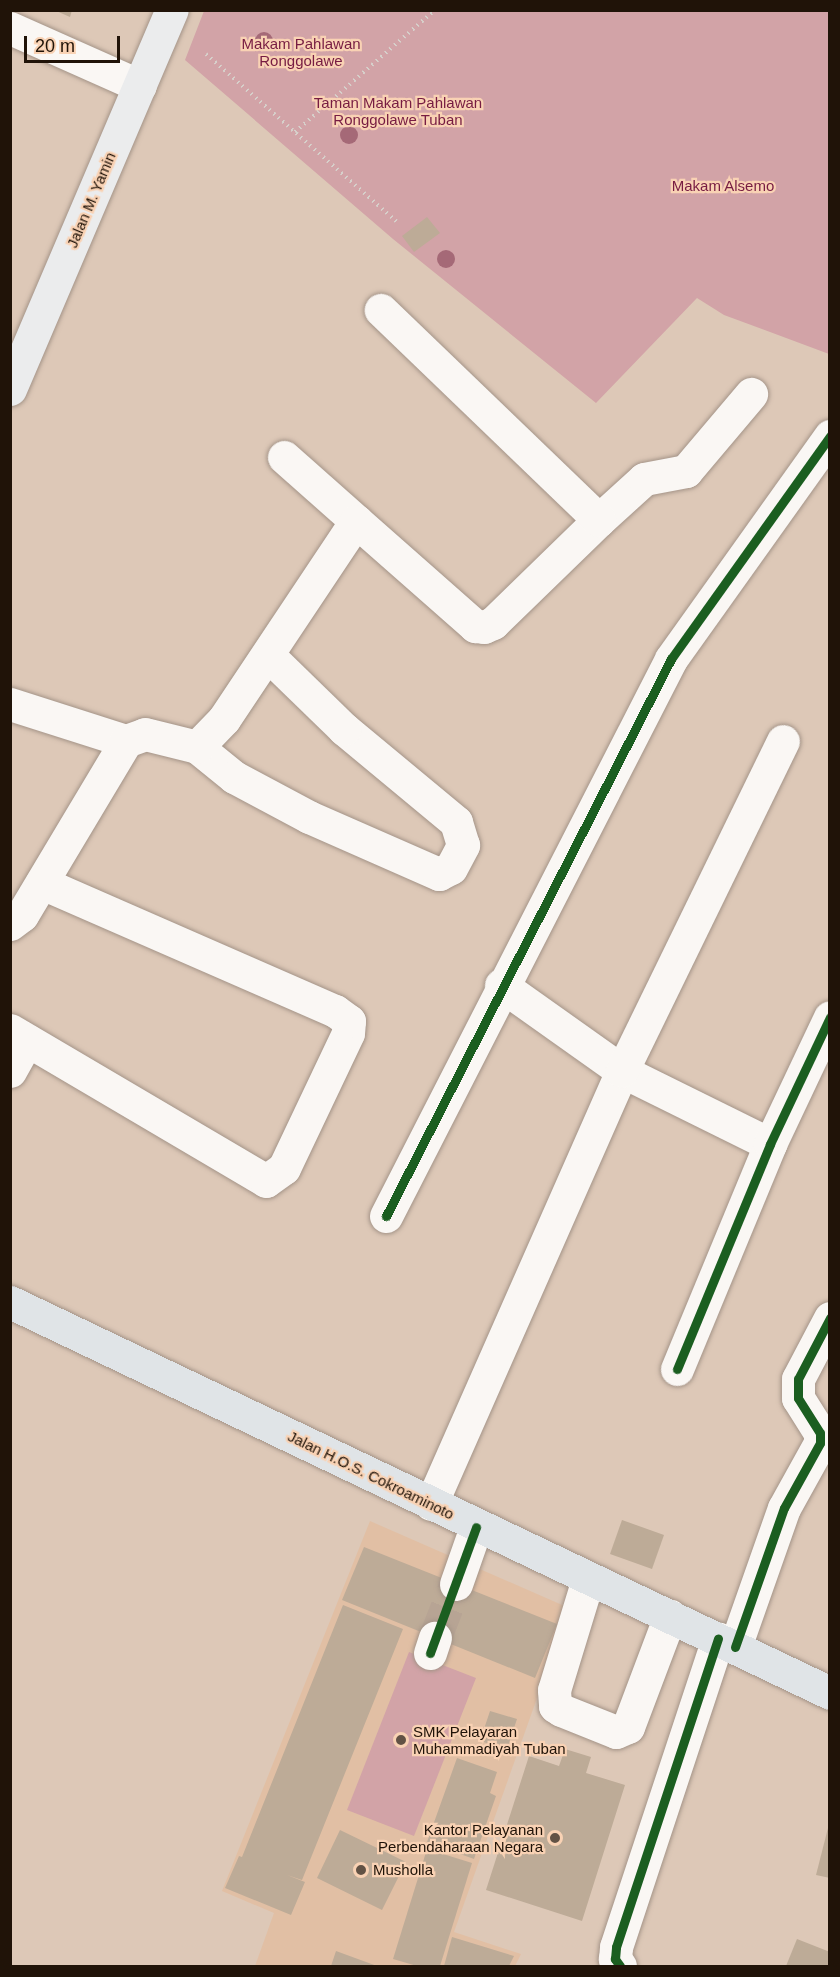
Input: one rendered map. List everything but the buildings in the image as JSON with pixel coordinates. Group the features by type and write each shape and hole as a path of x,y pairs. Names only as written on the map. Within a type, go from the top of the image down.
{"highway":[{"name":"Jalan H.O.S. Cokroaminoto","path":"10,1302 476,1527 670,1616 830,1694"}],"main road":[{"name":"Jalan M. Yamin","path":"10,389 172,10"}],"street":[{"path":"10,28 140,86"},
{"path":"381,310 599,520"},
{"path":"284,456 475,626 484,627 494,623 644,479 686,471 751,394"},
{"path":"386,1215 501,985 671,659 830,436"},
{"path":"197,747 224,719 356,521"},
{"path":"10,704 126,741 145,734 197,747 234,777 309,817 439,874 451,868 463,845 456,822 344,729 268,655"},
{"path":"10,924 22,915 126,741"},
{"path":"431,1504 622,1071 783,741"},
{"path":"10,1071 19,1035 266,1181 284,1168 348,1033 349,1021 335,1011 197,948 42,883"},
{"path":"501,985 622,1071 770,1144"},
{"path":"677,1370 770,1144 830,1017"},
{"path":"620,1966 615,1959 616,1947 726,1643 784,1508 820,1443 820,1433 798,1398 798,1379 830,1318"},
{"path":"456,1584 476,1527"},
{"path":"588,1579 554,1690 555,1706 561,1710 616,1732 628,1727 670,1616"}],"path":[{"path":"295,132 435,10"},
{"path":"206,54 397,222"}],"shaded area":[{"name":"SMK Pelayaran Muhammadiyah Tuban","path":"370,1521 569,1608 454,1932 521,1954 515,1966 255,1966 274,1913 222,1891"}],"green space":[{"path":"204,11 829,11 829,354 724,315 697,298 596,403 393,239 185,60"},
{"path":"409,1652 476,1678 414,1836 347,1810"}],"tunnel":[{"path":"435,1638 456,1584"}],"cycle path":[{"path":"386,1216 671,659 830,436"},
{"path":"677,1369 770,1144 830,1017"},
{"path":"735,1647 784,1508 820,1443 820,1433 798,1398 798,1379 830,1318"},
{"path":"430,1653 476,1527"},
{"path":"620,1966 615,1959 616,1947 718,1638"}],"place":[{"name":"SMK Pelayaran Muhammadiyah Tuban","path":"401,1740"},
{"name":"Kantor Pelayanan Perbendaharaan Negara","path":"555,1838"},
{"name":"Musholla","path":"361,1870"}],"park label":[{"name":"Makam Pahlawan Ronggolawe","path":"301,52"},
{"name":"Taman Makam Pahlawan Ronggolawe Tuban","path":"398,110"},
{"name":"Makam Alsemo","path":"723,186"}]}
